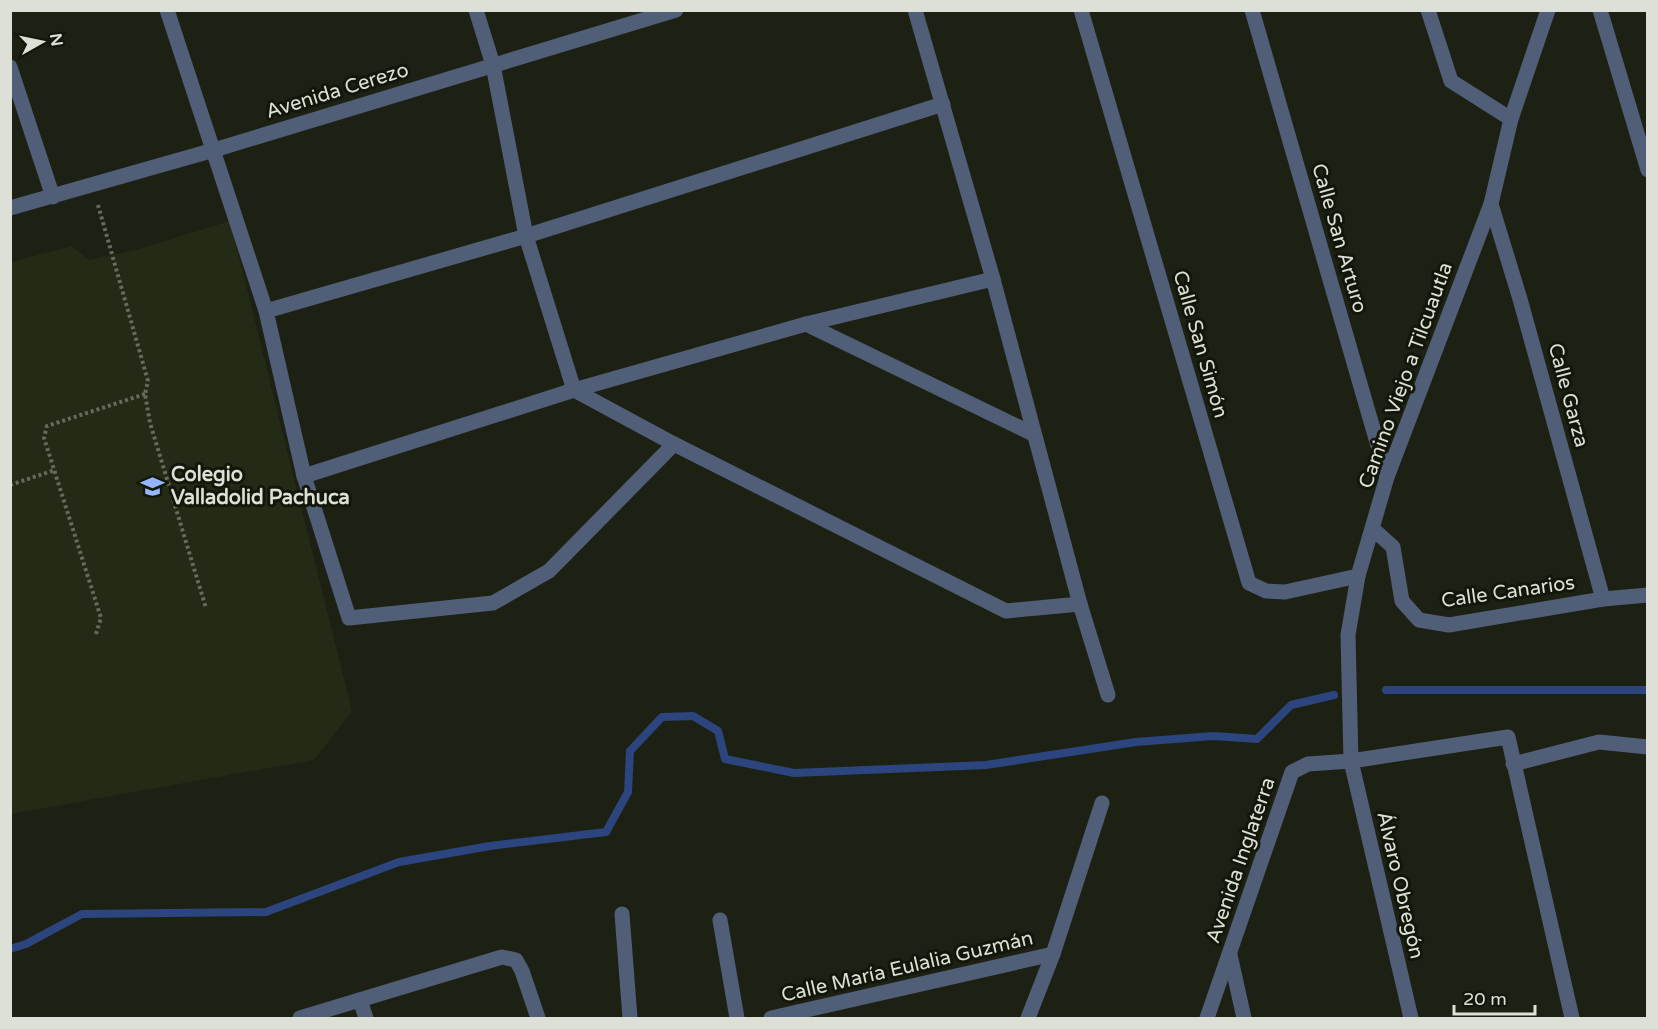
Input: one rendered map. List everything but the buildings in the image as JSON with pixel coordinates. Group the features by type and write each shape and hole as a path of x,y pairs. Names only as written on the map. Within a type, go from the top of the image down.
{"street":[{"path":"167,10 266,311 304,476 349,618 493,603 549,571 674,444"},
{"path":"476,10 493,65 526,236 574,390 674,444 1006,610 1080,604"},
{"name":"Avenida Cerezo","path":"10,208 214,150 676,10"},
{"path":"915,10 993,279 1080,604 1108,695"},
{"name":"Calle San Simón","path":"1081,10 1249,583 1266,591 1285,592 1358,576"},
{"name":"Calle San Arturo","path":"1252,10 1388,477"},
{"path":"1428,10 1451,81 1511,119"},
{"name":"Camino Viejo a Tilcuautla","path":"1351,762 1348,635 1358,576 1388,477 1491,204 1511,119 1548,10"},
{"path":"1600,10 1647,170"},
{"path":"10,67 53,197"},
{"path":"266,311 526,236 943,104"},
{"name":"Calle Garza","path":"1491,204 1521,299 1603,599"},
{"path":"304,476 574,390 806,324 993,279"},
{"path":"806,324 1033,434"},
{"name":"Calle Canarios","path":"1373,529 1393,547 1402,601 1419,620 1449,625 1603,599 1647,595"},
{"name":"Avenida Inglaterra","path":"1207,1018 1292,772 1308,764 1351,762 1508,737 1514,764"},
{"path":"1572,1018 1514,764 1599,742 1647,747"},
{"name":"Álvaro Obregón","path":"1351,762 1411,1018"},
{"path":"1028,1018 1053,954 1102,803"},
{"path":"622,914 630,1018"},
{"path":"720,920 737,1018"},
{"name":"Calle María Eulalia Guzmán","path":"771,1018 1053,954"},
{"path":"1230,955 1244,1018"},
{"path":"300,1018 502,957 516,960 538,1018"},
{"path":"360,1000 366,1018"}],"path":[{"path":"92,184 148,381 146,394 150,423 206,608"},
{"path":"96,634 101,618 44,438 46,426 146,394"},
{"path":"10,485 55,470"}],"shaded area":[{"name":"Colegio Valladolid Pachuca","path":"230,221 352,711 314,760 11,814 11,262 72,246 89,260 135,250"}],"waterway":[{"path":"1386,690 1648,690"},
{"path":"10,949 26,944 82,914 266,912 399,862 490,846 606,832 628,792 630,751 662,717 693,716 718,731 725,759 794,773 986,765 1136,742 1213,736 1257,739 1291,705 1334,695"}],"place":[{"name":"Colegio Valladolid Pachuca","path":"153,486"}]}
